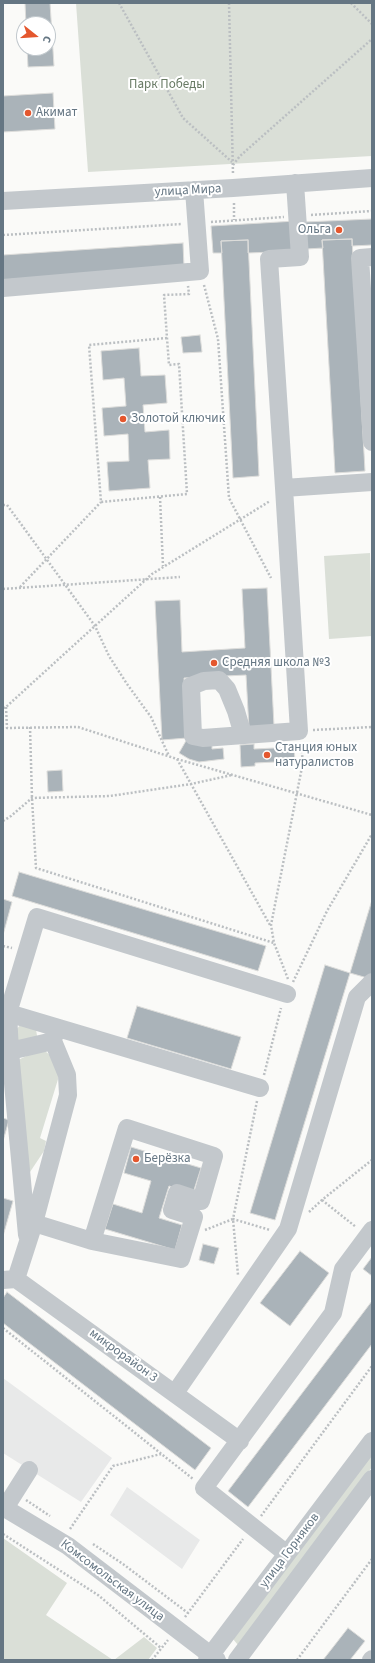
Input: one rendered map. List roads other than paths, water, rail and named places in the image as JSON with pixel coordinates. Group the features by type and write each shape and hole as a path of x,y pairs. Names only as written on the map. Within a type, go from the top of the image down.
{"street":[{"name":"улица Мира","path":"3,201 372,178"},
{"path":"243,735 299,731 269,259 300,257 295,183"},
{"path":"3,288 193,271 194,190"},
{"path":"372,257 360,258 372,442"},
{"path":"284,493 372,482"},
{"path":"28,1245 10,1051 8,1013 36,917 287,994"},
{"path":"175,1393 288,1229 356,996 372,982"},
{"path":"8,1013 55,1034 260,1088"},
{"path":"10,1051 55,1034"},
{"path":"9,1279 28,1245 68,1095 67,1075 55,1034"},
{"path":"34,1223 92,1241 181,1259 194,1217 172,1210 177,1193 201,1201 214,1156 127,1128 92,1241"},
{"path":"287,1554 204,1488 333,1313 343,1269 370,1233"},
{"name":"микрорайон 3","path":"9,1279 175,1393 240,1441"},
{"name":"улица Горняков","path":"212,1658 287,1554 372,1441"},
{"path":"4,1507 29,1470"},
{"name":"улица Горняков","path":"237,1660 372,1479"},
{"name":"Комсомольская улица","path":"4,1507 68,1546 212,1658"}],"place":[{"name":"Акимат","path":"28,113"},
{"name":"Ольга","path":"339,230"},
{"name":"Золотой ключик","path":"123,419"},
{"name":"Средняя школа №3","path":"214,663"},
{"name":"Станция юных натуралистов","path":"267,755"},
{"name":"Берёзка","path":"136,1159"}],"park label":[{"name":"Парк Победы","path":"167,85"}]}
